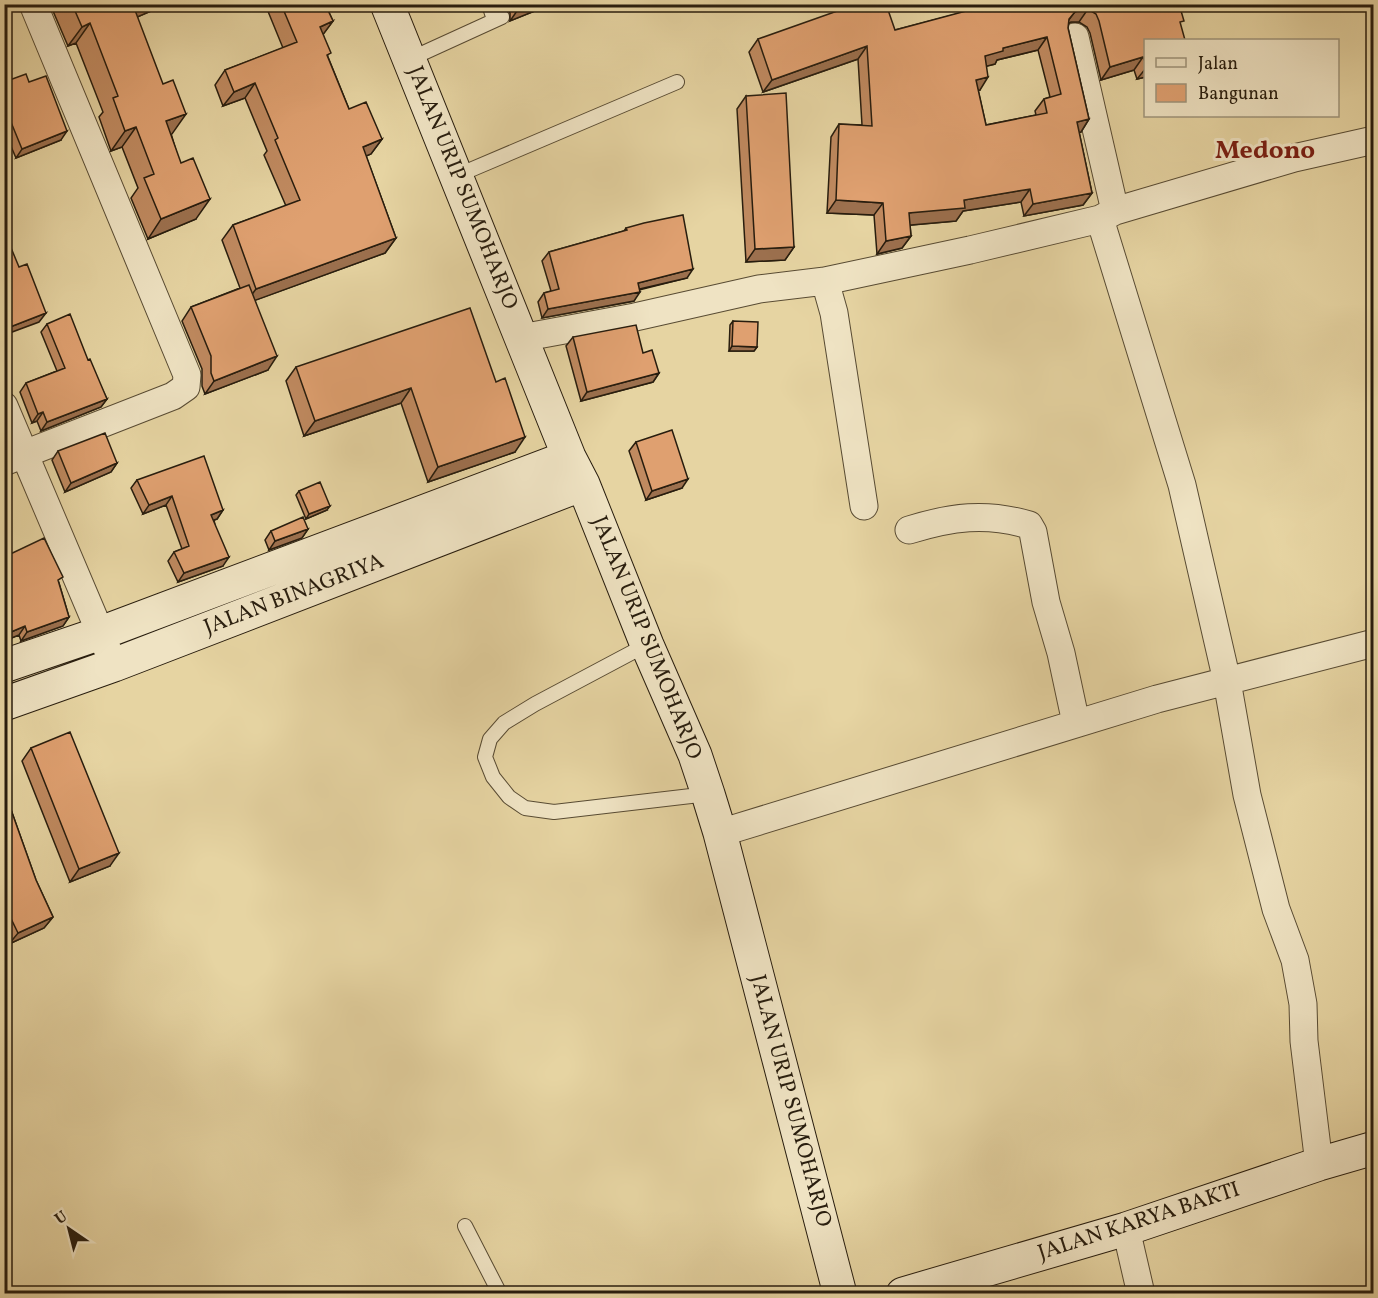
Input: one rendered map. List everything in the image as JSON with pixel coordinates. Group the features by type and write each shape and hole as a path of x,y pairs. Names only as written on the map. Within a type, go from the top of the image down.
{"street":[{"path":"15,458 173,396 186,387 187,375 33,4"},
{"name":"JALAN URIP SUMOHARJO","path":"387,4 708,794 840,1293"},
{"path":"1075,37 1108,215 1182,485 1227,681 1247,795 1275,909 1295,960 1303,1004 1304,1041 1319,1164"},
{"path":"522,338 759,289 825,281 970,250 1108,215 1294,158 1374,140"},
{"path":"825,281 834,313 864,506"},
{"path":"4,406 15,458 114,664"},
{"name":"JALAN BINAGRIYA","path":"4,666 101,633 236,581 576,470"},
{"name":"JALAN BINAGRIYA","path":"4,704 248,613 576,470"},
{"path":"909,530 982,516 1023,523 1032,528 1046,602 1061,653 1076,723"},
{"path":"236,581 248,613"},
{"path":"720,833 1157,699 1374,644"},
{"name":"JALAN KARYA BAKTI","path":"903,1293 1126,1229 1319,1164 1374,1148"},
{"path":"1126,1229 1141,1293"}],"lane":[{"path":"410,59 498,19 489,4"},
{"path":"456,176 677,82"},
{"path":"647,645 535,704 504,723 490,739 485,757 492,777 509,797 525,808 554,812 708,794"},
{"path":"465,1226 500,1293"}],"building":[{"path":"72,4 134,4 163,84 173,80 186,114 166,121 181,163 193,158 210,199 161,219 144,178 154,174 136,127 125,131 113,98 118,96 90,23 82,27"},
{"path":"281,4 325,4 333,21 320,27 331,53 327,55 349,109 366,102 382,139 363,147 396,238 256,289 233,225 300,200 255,83 234,92 225,70 297,42"},
{"path":"857,4 886,4 895,30 992,4 1179,4 1184,21 1180,22 1185,39 1144,39 1144,59 1143,57 1110,67 1096,14 1088,9 1080,9 1069,19 1068,28 1089,119 1077,122 1092,193 1033,204 1030,189 964,200 965,208 909,213 911,236 886,241 883,203 836,200 839,124 872,126 867,46 772,80 758,39","holes":["1047,37 1061,94 1044,99 1047,113 986,125 976,80 988,77 985,56 1003,51 1003,48"]},
{"path":"26,74 29,82 46,76 67,131 22,149 6,110 4,111 4,82"},
{"path":"786,93 794,247 755,249 746,96"},
{"path":"683,215 693,269 638,283 640,292 548,309 544,293 559,289 549,252 644,223"},
{"path":"4,231 19,267 27,264 46,313 5,329"},
{"path":"249,285 277,356 214,381 211,373 211,356 191,307"},
{"path":"470,308 496,382 505,378 525,437 438,467 411,388 315,421 296,367"},
{"path":"70,314 88,360 90,359 107,399 47,422 43,412 38,414 26,383 65,368 47,324"},
{"path":"733,321 758,322 757,347 732,346"},
{"path":"636,325 643,353 652,350 659,373 587,392 573,337"},
{"path":"672,430 688,479 652,491 636,442"},
{"path":"105,433 117,463 71,483 58,451"},
{"path":"204,456 223,510 211,515 229,557 184,573 174,552 189,546 172,496 149,505 137,480"},
{"path":"320,482 330,506 309,514 299,491"},
{"path":"303,517 308,529 275,541 271,531"},
{"path":"44,538 63,577 58,580 69,617 27,632 25,626 4,635 4,557"},
{"path":"70,732 119,853 79,869 31,748"},
{"path":"4,790 36,880 53,917 18,933 4,904"}],"district":[{"name":"Medono","path":"1265,151"}]}
